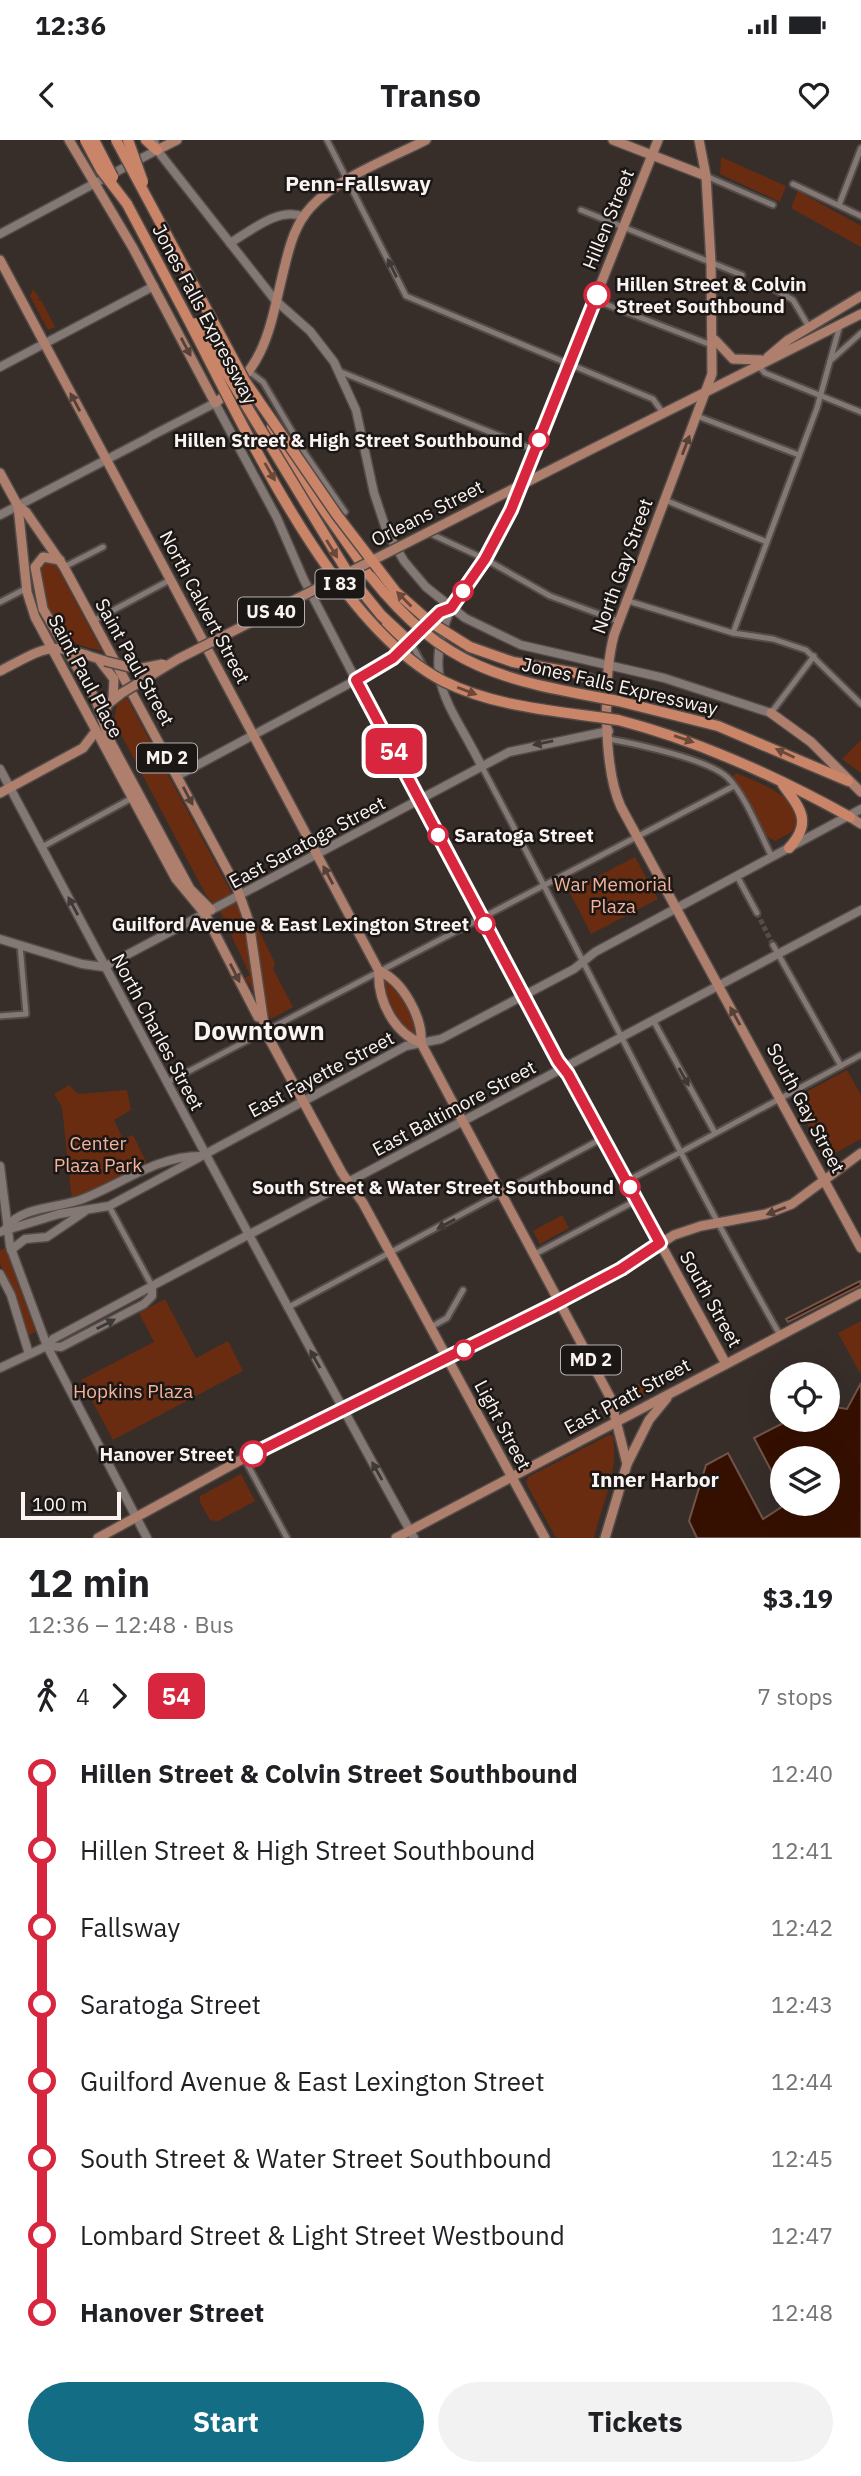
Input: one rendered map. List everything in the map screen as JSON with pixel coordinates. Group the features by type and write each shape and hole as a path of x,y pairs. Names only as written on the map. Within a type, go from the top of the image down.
{"highway":[{"path":"85,140 102,170 127,204"},
{"name":"Jones Falls Expressway","path":"94,140 295,514 351,599 386,640 430,673 475,694 522,706 618,720 709,749 783,785 805,792 849,817"},
{"name":"Jones Falls Expressway","path":"116,140 248,376 287,453 343,539 378,586 413,624 444,649 492,673 718,726 848,781"},
{"path":"128,140 148,200"},
{"path":"146,140 156,145"},
{"path":"180,303 211,344 351,578 381,615 411,643"},
{"path":"248,376 337,515 384,577 419,613 457,640 483,653 593,678 613,702"},
{"path":"381,615 396,643 397,651 393,658"},
{"path":"783,785 800,806 802,817 798,838 789,848"}],"main road":[{"path":"69,140 97,184 277,518 311,594 356,680"},
{"path":"0,234 97,184 156,145 177,140"},
{"path":"613,140 706,177"},
{"name":"Hillen Street","path":"482,767 443,694 438,677 437,653 442,626 451,608 485,559 511,510 658,140"},
{"name":"North Gay Street","path":"699,140 706,177 714,342 707,390 618,621 608,665 613,702 609,735 612,788 719,986"},
{"path":"0,515 215,403 248,376 265,344 294,233 304,217 323,196 424,141"},
{"path":"156,145 275,300 318,340 341,372 356,410 378,506 397,552 426,587 451,608 487,631 522,645 672,680 771,713 811,742 861,792"},
{"path":"230,243 280,215 293,213 304,217"},
{"name":"North Calvert Street","path":"0,260 379,971 380,989 396,1024 404,1035 421,1044"},
{"path":"0,367 153,286"},
{"name":"Orleans Street","path":"103,716 113,699 178,659 707,390 763,360 809,327 861,296"},
{"name":"Orleans Street","path":"763,360 794,349 861,314"},
{"path":"714,342 733,359 763,360"},
{"name":"Saint Paul Street","path":"0,473 18,506 26,512 62,563 240,895 249,922 265,1031 349,1182"},
{"name":"Saint Paul Place","path":"18,506 32,610 96,732 136,797"},
{"name":"Saint Paul Place","path":"62,563 43,556 36,562 34,572 43,609 103,716 109,739 176,879 208,912 265,1031"},
{"path":"177,776 393,658 440,612 451,608"},
{"name":"Orleans Street","path":"50,647 67,648 137,669 178,659"},
{"name":"US 40","path":"0,671 50,647"},
{"path":"101,660 114,679 113,699"},
{"name":"South Street","path":"356,680 523,995 726,1364"},
{"path":"81,703 103,716"},
{"name":"US 40","path":"0,793 83,748 96,732 103,716"},
{"name":"East Saratoga Street","path":"104,967 517,748 609,735"},
{"name":"North Charles Street","path":"0,769 247,1236 412,1534"},
{"name":"East Fayette Street","path":"3,1230 65,1213 109,1206 405,1046 441,1039 584,962 595,952 861,809"},
{"path":"849,817 861,824"},
{"name":"East Baltimore Street","path":"0,1368 47,1346 53,1339 861,910"},
{"path":"0,939 92,967 104,967"},
{"name":"North Calvert Street","path":"379,971 393,979 419,1022 421,1044 463,1121"},
{"name":"South Gay Street","path":"719,986 861,1248"},
{"name":"MD 2","path":"463,1121 610,1397 627,1464 605,1538"},
{"path":"98,1538 244,1458 344,1411 621,1269 682,1231 754,1218 784,1208 861,1153"},
{"path":"3,1230 16,1217 76,1201 142,1169 177,1158 204,1156"},
{"path":"0,1166 3,1230 47,1346 147,1538"},
{"name":"Light Street","path":"349,1182 545,1538"},
{"path":"65,1213 76,1201"},
{"path":"11,1250 25,1239 47,1237 90,1210"},
{"path":"0,1274 11,1295 29,1354"},
{"name":"East Pratt Street","path":"396,1538 412,1534 510,1477 861,1293"},
{"path":"627,1464 649,1420 672,1392"}],"street":[{"path":"327,140 406,296 653,399 663,413"},
{"path":"839,205 861,148"},
{"path":"706,177 721,180 774,205"},
{"path":"793,184 861,216"},
{"path":"581,210 742,275"},
{"path":"767,285 793,300 809,327"},
{"path":"594,300 714,342"},
{"path":"733,633 820,396 839,325"},
{"path":"827,363 861,333"},
{"path":"763,360 765,373 861,412"},
{"path":"341,372 535,450"},
{"path":"248,376 263,382 306,455 345,512"},
{"path":"697,416 799,455"},
{"path":"665,500 767,542"},
{"path":"397,552 434,533 550,596 618,621"},
{"path":"62,563 103,547"},
{"path":"93,621 171,579"},
{"path":"0,602 27,588"},
{"path":"207,647 311,594"},
{"path":"625,600 733,633 784,642 814,656 861,704"},
{"path":"411,643 443,694"},
{"path":"771,713 814,656"},
{"name":"East Saratoga Street","path":"609,735 714,769 734,786"},
{"path":"482,767 584,962 620,1038 780,1335"},
{"path":"168,1083 734,786 772,857"},
{"path":"42,848 136,797"},
{"path":"737,876 757,913"},
{"path":"0,1016 26,1014 20,945"},
{"path":"773,945 841,1066"},
{"path":"653,1020 715,1133"},
{"path":"626,1181 861,1055"},
{"path":"287,1308 603,1138"},
{"path":"535,1254 637,1200"},
{"path":"109,1206 152,1286"},
{"path":"431,1328 447,1318 463,1290"},
{"path":"244,1458 287,1538"}],"green space":[{"path":"721,157 786,186 780,202 720,174"},
{"path":"798,191 861,226 861,247 791,208"},
{"path":"33,289 40,298 36,300 41,300 55,327 48,330 30,296"},
{"path":"51,561 56,565 102,651 74,642 59,628 45,598 39,567"},
{"path":"127,698 239,907 256,925 275,963 273,969 293,1007 271,1019 245,978 250,975 221,913 206,895 114,721 117,704"},
{"path":"861,740 861,773 842,759"},
{"path":"736,773 768,787 788,801 796,820 792,832 775,841 766,836 733,776"},
{"name":"War Memorial Plaza","path":"635,857 658,899 591,934 569,891"},
{"path":"382,977 406,1003 414,1021 416,1036 406,1035 385,994"},
{"path":"847,1070 861,1095 861,1139 826,1158 793,1099"},
{"name":"Center Plaza Park","path":"69,1085 78,1094 127,1090 131,1110 114,1120 123,1139 133,1135 147,1164 72,1200 62,1107 54,1094"},
{"path":"562,1215 569,1228 540,1244 533,1231"},
{"path":"5,1248 36,1332 26,1336 13,1289 0,1264 0,1250"},
{"name":"Hopkins Plaza","path":"165,1299 196,1358 228,1341 243,1371 113,1440 81,1380 154,1342 139,1313"},
{"path":"861,1321 861,1372 860,1373 838,1333"},
{"path":"682,1362 687,1372 639,1397 633,1387 652,1377 656,1383 670,1375 668,1369"},
{"path":"609,1435 613,1436 614,1463 594,1538 556,1538 526,1483 528,1477"},
{"path":"241,1474 255,1501 218,1521 210,1520 200,1502 200,1496"}],"shaded area":[{"path":"860,1281 861,1285 788,1322 786,1319"},
{"path":"861,1383 861,1538 697,1538 689,1521 706,1465 728,1453 763,1519 770,1515 840,1516 840,1446 770,1446 770,1468 754,1438 770,1430 770,1432 840,1432 840,1408 847,1409"}],"tunnel":[{"path":"757,913 773,945"}],"bus line":[{"name":"54","path":"253,1454 329,1419 553,1305 621,1269 660,1243 568,1074 558,1061 356,680 393,658 440,612 451,608 485,559 511,510 597,295"}],"place":[{"name":"Hillen Street & Colvin Street Southbound","path":"597,295"},
{"name":"Hillen Street & High Street Southbound","path":"539,440"},
{"name":"Saratoga Street","path":"438,835"},
{"name":"Guilford Avenue & East Lexington Street","path":"485,924"},
{"name":"South Street & Water Street Southbound","path":"630,1187"},
{"name":"Hanover Street","path":"253,1454"}],"district":[{"name":"Penn-Fallsway","path":"358,184"},
{"name":"Downtown","path":"259,1031"},
{"name":"Inner Harbor","path":"655,1480"}]}
